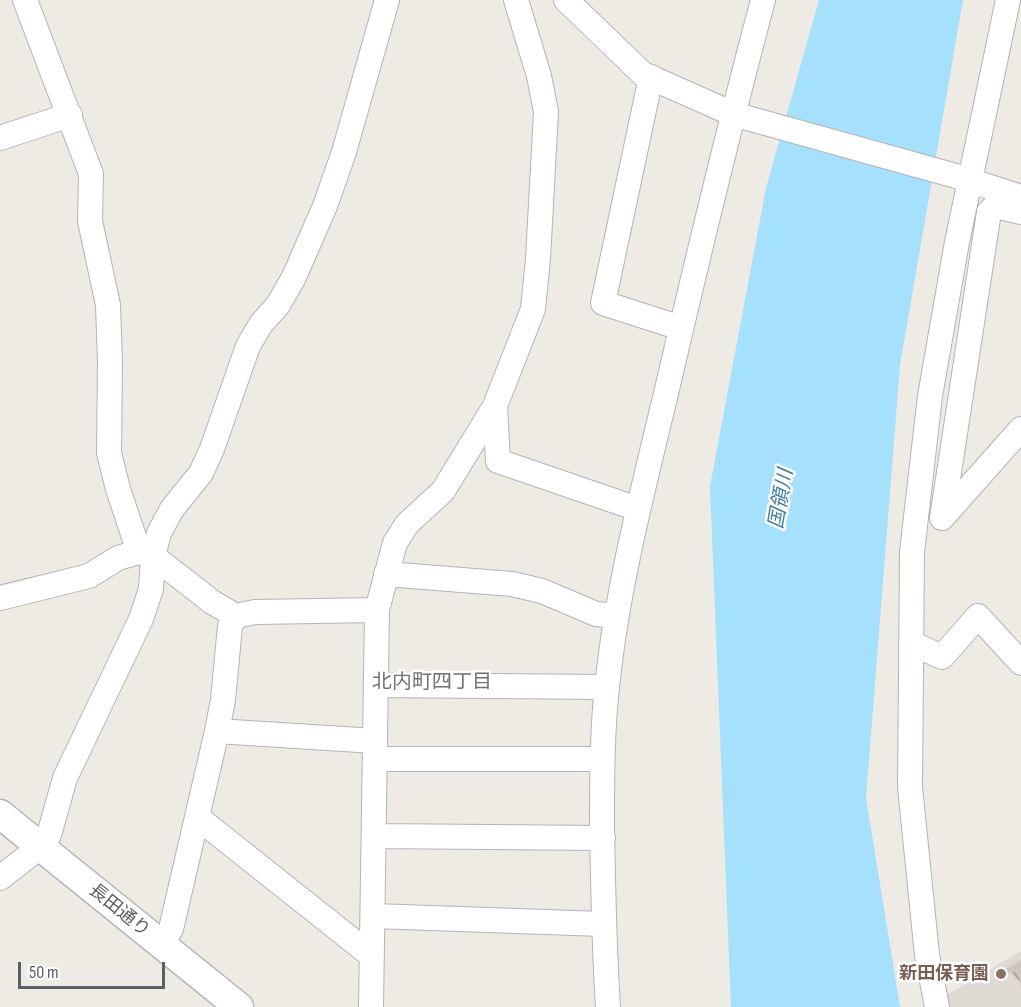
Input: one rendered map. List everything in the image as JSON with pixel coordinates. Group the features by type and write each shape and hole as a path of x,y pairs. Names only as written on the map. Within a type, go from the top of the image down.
{"street":[{"path":"0,878 40,847 49,835 65,778 141,619 151,589 146,554 118,489 109,453 108,305 90,221 91,174 25,0"},
{"path":"146,554 172,509 201,473 212,449 248,346 261,324 278,305 294,278 325,206 344,152 387,0"},
{"path":"371,1007 377,610 395,543 407,524 443,491 495,406 533,309 546,112 539,76 516,0"},
{"path":"566,0 643,74 739,115 1021,197"},
{"path":"608,1007 603,924 602,759 607,687 616,616 638,509 681,328 739,115 763,0"},
{"path":"937,1007 927,955 910,788 912,552 930,396 957,242 963,179 1008,0"},
{"path":"651,77 603,303 681,328"},
{"path":"0,138 70,115"},
{"path":"942,518 989,212 995,206 1021,212"},
{"path":"495,406 498,461 638,509"},
{"path":"912,552 1021,429"},
{"path":"0,597 89,576 118,558 146,554 212,602 236,616 255,612 377,610"},
{"path":"386,574 512,584 543,591 596,614 616,616"},
{"path":"161,945 171,929 217,731 223,700 230,626 236,616"},
{"path":"911,643 942,657 978,616 1021,663"},
{"path":"376,685 607,687"},
{"path":"217,731 375,750 602,759"},
{"name":"長田通り","path":"0,814 161,945 213,997 239,1007"},
{"path":"197,817 372,956"},
{"path":"374,836 603,838"},
{"path":"373,916 603,924"}],"shaded area":[{"name":"新田保育園","path":"1021,951 1021,1007 944,1007 943,997"}],"water":[{"name":"国領川","path":"819,0 963,0 900,365 866,798 900,1007 731,1007 710,486 766,188"}],"building":[{"path":"1021,960 1021,986 1020,977 1015,970 1009,973 1007,969"}],"place":[{"name":"新田保育園","path":"1001,974"}],"district":[{"name":"北内町四丁目","path":"432,683"}]}
